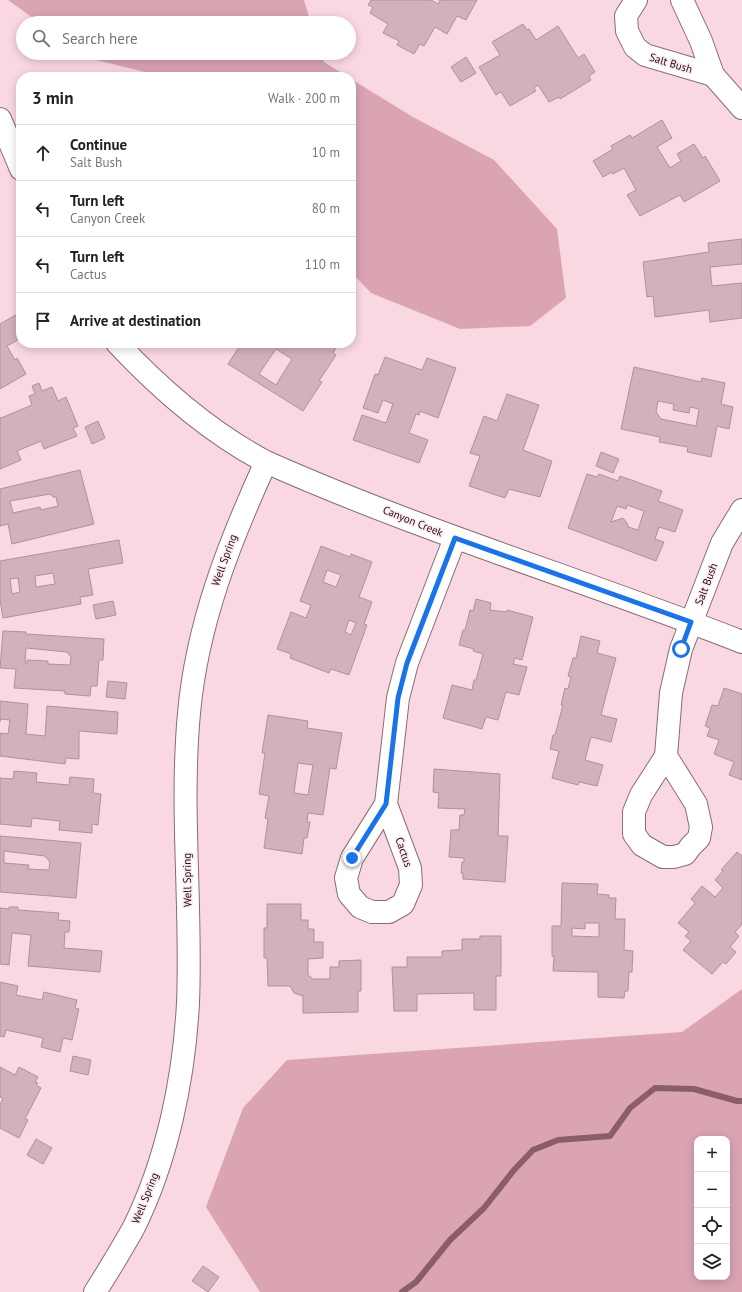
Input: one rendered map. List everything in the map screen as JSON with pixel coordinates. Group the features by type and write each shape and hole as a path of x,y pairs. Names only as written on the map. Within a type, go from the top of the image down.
{"street":[{"name":"Salt Bush","path":"636,0 626,16 627,31 635,47 645,55 712,76"},
{"name":"Salt Bush","path":"682,0 701,41 712,76 742,108"},
{"path":"0,119 16,158"},
{"name":"Canyon Creek","path":"122,348 178,403 239,448 266,462 455,538 691,622 742,642"},
{"name":"Well Spring","path":"95,1292 133,1228 165,1143 176,1101 184,1048 188,1001 185,790 189,710 202,632 211,599 236,527 266,462"},
{"name":"Salt Bush","path":"666,756 671,693 681,649 722,543 742,510"},
{"path":"386,804 398,698 407,663 455,538"}],"shaded area":[{"path":"8,0 304,0 309,16 30,16"},
{"path":"96,60 323,60 324,62 340,72 145,72"},
{"path":"356,82 413,117 494,160 557,229 566,298 530,326 460,329 371,293 356,277"},
{"path":"742,989 742,1292 260,1292 206,1207 243,1108 287,1060 682,1032"}],"building":[{"path":"371,0 431,0 438,4 440,0 477,0 466,20 457,16 447,34 435,27 424,46 420,44 414,54 397,45 399,41 383,33 388,24 370,13 373,7 368,5"},
{"path":"523,24 527,30 529,29 536,40 558,26 578,58 584,54 595,72 589,76 591,80 560,99 559,97 549,102 538,85 534,88 536,91 510,106 501,92 496,95 479,67 500,55 492,42"},
{"path":"466,57 476,73 461,82 451,67"},
{"path":"662,120 672,138 657,147 670,168 681,161 677,154 694,144 703,158 705,156 720,181 684,202 680,195 640,216 627,195 636,190 624,168 603,177 593,161 613,149 611,146 630,135 632,138"},
{"path":"742,239 742,264 710,267 712,286 742,283 742,318 710,322 709,310 655,317 653,296 647,297 643,262 709,252 708,243"},
{"path":"16,315 16,341 7,346 15,360 17,358 26,374 0,389 0,324"},
{"path":"238,348 336,348 333,353 336,355 319,381 322,382 303,411 228,364","holes":["276,349 292,359 276,385 259,374"]},
{"path":"385,357 422,370 427,358 456,368 438,418 420,411 419,415 416,414 409,433 428,440 419,463 353,440 362,415 386,423 393,404 383,400 378,413 363,408 375,374 378,375"},
{"path":"634,367 701,382 702,378 725,383 721,404 733,407 729,429 717,426 711,457 687,452 688,447 659,442 660,437 621,429","holes":["658,401 674,404 673,410 689,413 690,407 699,409 696,426 661,419 656,412"]},
{"path":"39,383 42,391 52,387 58,401 66,397 78,426 73,428 77,436 44,449 41,441 17,451 21,460 0,469 0,417 1,418 32,405 29,396 35,394 32,386"},
{"path":"507,394 539,405 523,450 552,461 540,497 509,489 505,498 469,486 480,456 470,453 484,416 497,421"},
{"path":"98,421 105,438 92,444 85,427"},
{"path":"601,452 619,459 613,473 596,466"},
{"path":"80,470 94,524 12,544 8,524 0,526 0,489","holes":["50,494 53,497 56,497 58,506 41,510 40,507 13,513 10,501"]},
{"path":"587,474 597,477 599,474 618,481 620,476 662,491 658,501 683,510 675,532 659,527 655,539 664,542 656,561 568,528","holes":["627,505 644,511 638,530 628,527 623,518 611,522 617,506 626,509"]},
{"path":"119,540 123,563 88,569 93,595 80,597 81,604 3,618 0,600 0,561","holes":["53,573 55,584 36,587 35,576","18,578 20,592 12,594 10,579"]},
{"path":"321,546 350,557 351,554 372,562 359,597 372,602 364,624 367,625 349,675 331,669 329,673 290,658 291,654 277,649 291,612 306,618 311,605 300,601","holes":["327,570 341,575 336,587 323,582","349,620 356,623 351,635 345,632"]},
{"path":"476,599 491,603 490,610 506,612 507,610 533,617 522,660 515,658 513,664 527,667 519,695 506,692 498,720 486,717 482,729 443,718 452,685 472,690 474,680 476,680 483,654 473,651 474,649 459,645 463,630 465,630 470,610 473,611"},
{"path":"113,601 116,615 96,619 93,605"},
{"path":"3,631 104,639 103,660 99,660 97,686 91,686 90,696 65,694 65,691 14,688 16,669 0,668","holes":["26,648 67,652 71,657 70,665 48,664 48,661 27,660 27,663 25,663"]},
{"path":"581,636 600,641 597,653 616,658 601,715 617,719 611,742 591,737 585,760 603,765 597,786 579,782 578,785 552,778 559,751 550,749 563,705 561,705 565,688 568,689 571,677 568,676 573,658 576,658"},
{"path":"108,681 127,683 125,699 106,697"},
{"path":"724,688 742,694 742,780 729,775 734,762 714,754 719,740 707,736 710,728 705,726 712,705 718,706"},
{"path":"0,701 28,704 26,734 45,736 47,706 118,712 117,734 79,731 79,759 66,758 65,764 0,756 0,733 8,734 10,720 0,719"},
{"path":"268,715 308,721 307,728 342,733 336,769 330,768 323,815 308,813 307,822 310,822 307,838 304,838 302,854 264,848 268,819 265,818 269,796 259,794 265,753 262,753","holes":["298,763 313,765 308,795 294,793"]},
{"path":"434,769 500,774 498,836 508,836 505,882 463,879 463,873 461,873 464,858 449,857 451,830 459,830 460,815 464,815 465,809 438,808 439,793 433,792"},
{"path":"14,771 37,773 36,782 69,785 70,777 94,779 93,793 101,794 98,825 92,824 92,833 59,830 60,821 32,818 31,827 0,824 0,778 13,779"},
{"path":"0,836 81,843 76,898 0,892","holes":["4,851 45,856 50,862 49,870 28,869 29,865 4,863"]},
{"path":"737,852 742,856 742,924 735,932 739,936 730,947 736,952 726,964 723,962 712,974 683,950 691,941 685,936 689,932 678,923 695,903 691,899 702,886 715,897 723,888 715,880 723,871 721,870"},
{"path":"562,883 598,884 597,894 609,895 609,898 616,898 615,919 625,919 624,950 633,951 632,972 629,972 628,991 625,991 624,998 598,997 598,972 553,971 554,956 552,956 552,926 561,926","holes":["585,923 599,923 599,937 572,936 572,928 585,929"]},
{"path":"267,904 301,904 301,920 308,920 308,929 314,929 314,942 323,942 323,958 308,959 308,975 313,979 330,979 330,967 339,967 339,961 361,960 361,991 358,991 358,1012 303,1013 303,996 294,993 290,986 268,986 267,958 264,958 264,928 267,928"},
{"path":"9,907 18,907 18,910 59,913 58,920 70,921 69,932 65,932 64,948 102,951 100,972 28,966 31,935 12,933 9,965 0,964 0,908 9,909"},
{"path":"480,936 501,936 501,976 496,976 496,1010 474,1010 474,993 417,994 417,1011 394,1011 392,967 407,967 407,957 442,957 442,951 462,950 462,939 480,939"},
{"path":"0,982 18,986 16,995 42,1000 44,992 77,1000 75,1008 79,1009 72,1040 63,1038 60,1052 41,1047 43,1038 6,1030 4,1037 0,1036"},
{"path":"73,1056 91,1060 88,1075 70,1071"},
{"path":"0,1067 15,1075 19,1067 38,1077 35,1082 38,1083 36,1085 41,1088 25,1119 28,1120 19,1138 0,1128 0,1105 3,1098 0,1097"},
{"path":"36,1139 52,1148 43,1164 27,1155"},
{"path":"203,1266 219,1277 208,1292 192,1281"}],"waterway":[{"path":"402,1292 416,1282 450,1240 484,1208 514,1170 533,1150 558,1140 610,1136 630,1108 655,1088 694,1089 737,1101 742,1101"}],"route":[{"path":"352,858 386,804 398,698 407,663 455,538 691,622 681,649"}]}
